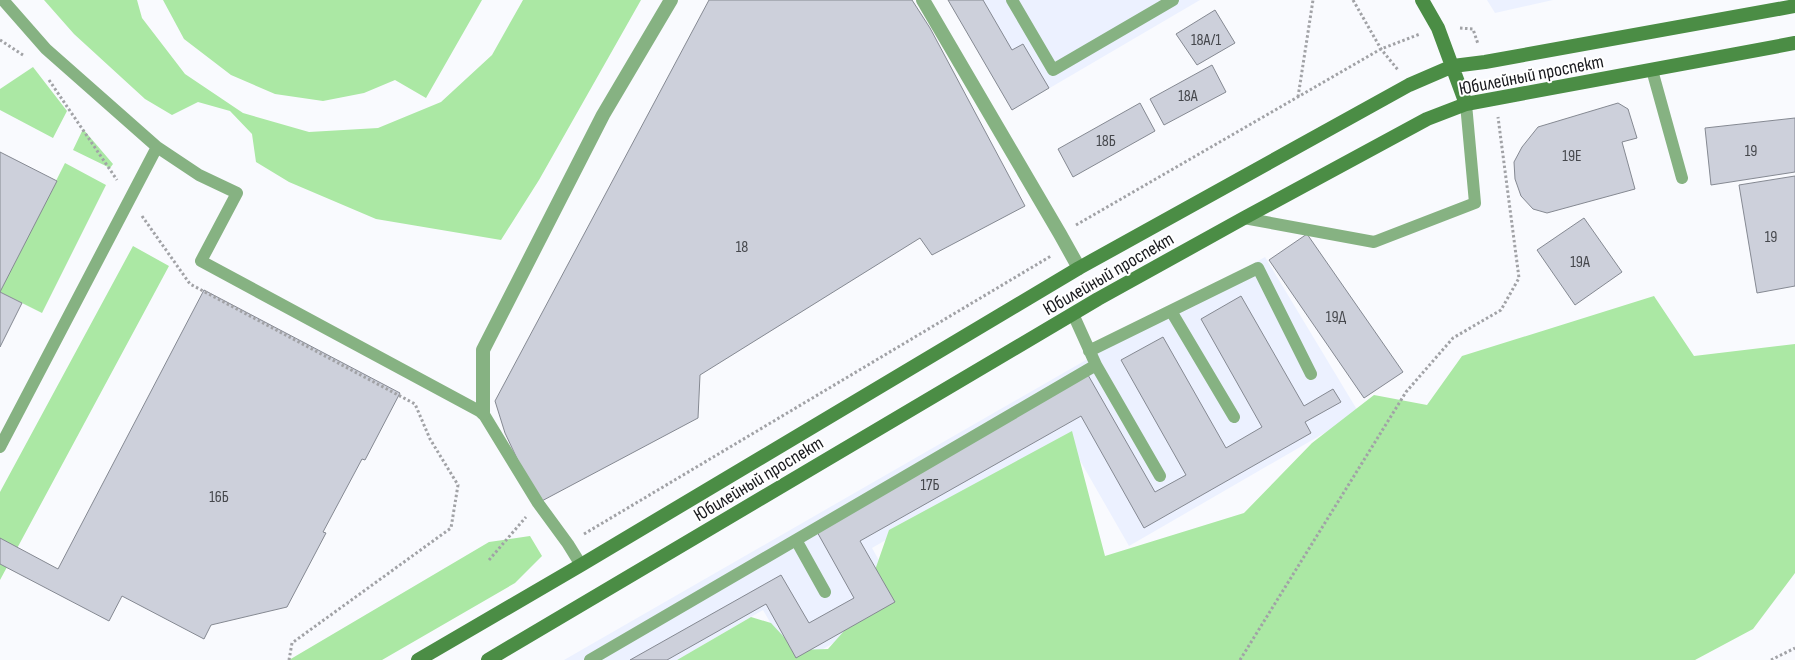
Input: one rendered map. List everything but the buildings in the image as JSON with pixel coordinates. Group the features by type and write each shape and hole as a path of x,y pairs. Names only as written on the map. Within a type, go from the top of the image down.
{"main road":[{"path":"1422,0 1438,28 1466,104"},
{"name":"Юбилейный проспект","path":"418,660 581,566 1079,268 1409,85 1453,66 1485,62 1795,6"},
{"name":"Юбилейный проспект","path":"488,660 1073,314 1244,218 1427,119 1466,104 1495,98 1795,43"}],"street":[{"path":"483,413 483,350 603,115 671,0"},
{"path":"923,0 1079,268"}],"lane":[{"path":"3,0 46,48 157,147 199,175 236,193 201,261 483,413 538,503 568,544 581,566"},
{"path":"1012,0 1053,70 1173,0"},
{"path":"1652,70 1682,178"},
{"path":"1244,218 1374,242 1475,203 1466,104"},
{"path":"0,448 157,147"},
{"path":"1089,351 1258,268 1311,374"},
{"path":"1171,311 1234,417"},
{"path":"1073,314 1096,365 1160,476"},
{"path":"590,660 1096,365"},
{"path":"796,540 825,592"}],"path":[{"path":"1298,97 1313,0"},
{"path":"1353,0 1381,49 1409,85"},
{"path":"568,544 1063,240 1298,97 1381,49 1438,28 1473,29"},
{"path":"0,40 30,60"},
{"path":"44,72 190,284 415,404 430,439 458,485 451,528 292,643 289,660"},
{"path":"1240,660 1406,392 1453,338 1501,310 1519,278 1508,183 1495,98"},
{"path":"488,560 538,503"},
{"path":"1771,660 1795,648"}],"shaded area":[{"path":"948,0 1200,0 1012,110"},
{"path":"1487,0 1553,0 1495,13"},
{"path":"1265,257 1359,413 1129,546 1066,436 872,548 903,603 804,660 792,660 763,610 677,660 564,660"}],"green space":[{"path":"44,0 137,0 142,18 185,74 243,113 309,132 378,128 441,102 492,55 523,0 641,0 539,180 501,240 376,219 289,182 256,162 252,134 230,111 198,102 172,115 145,99 74,34"},
{"path":"163,0 482,0 426,98 395,80 364,93 323,101 275,94 231,75 184,39"},
{"path":"33,67 67,111 53,138 0,110 0,89"},
{"path":"83,129 113,164 110,168 73,150"},
{"path":"65,163 106,185 42,313 0,292"},
{"path":"133,246 169,266 0,580 0,492"},
{"path":"1654,296 1694,356 1795,344 1795,573 1753,629 1695,660 677,660 751,617 771,623 796,650 828,649 860,613 889,530 1072,431 1105,556 1244,513 1312,443 1374,395 1427,405 1462,356"},
{"path":"530,536 542,556 515,583 382,660 289,660 489,542"}]}
